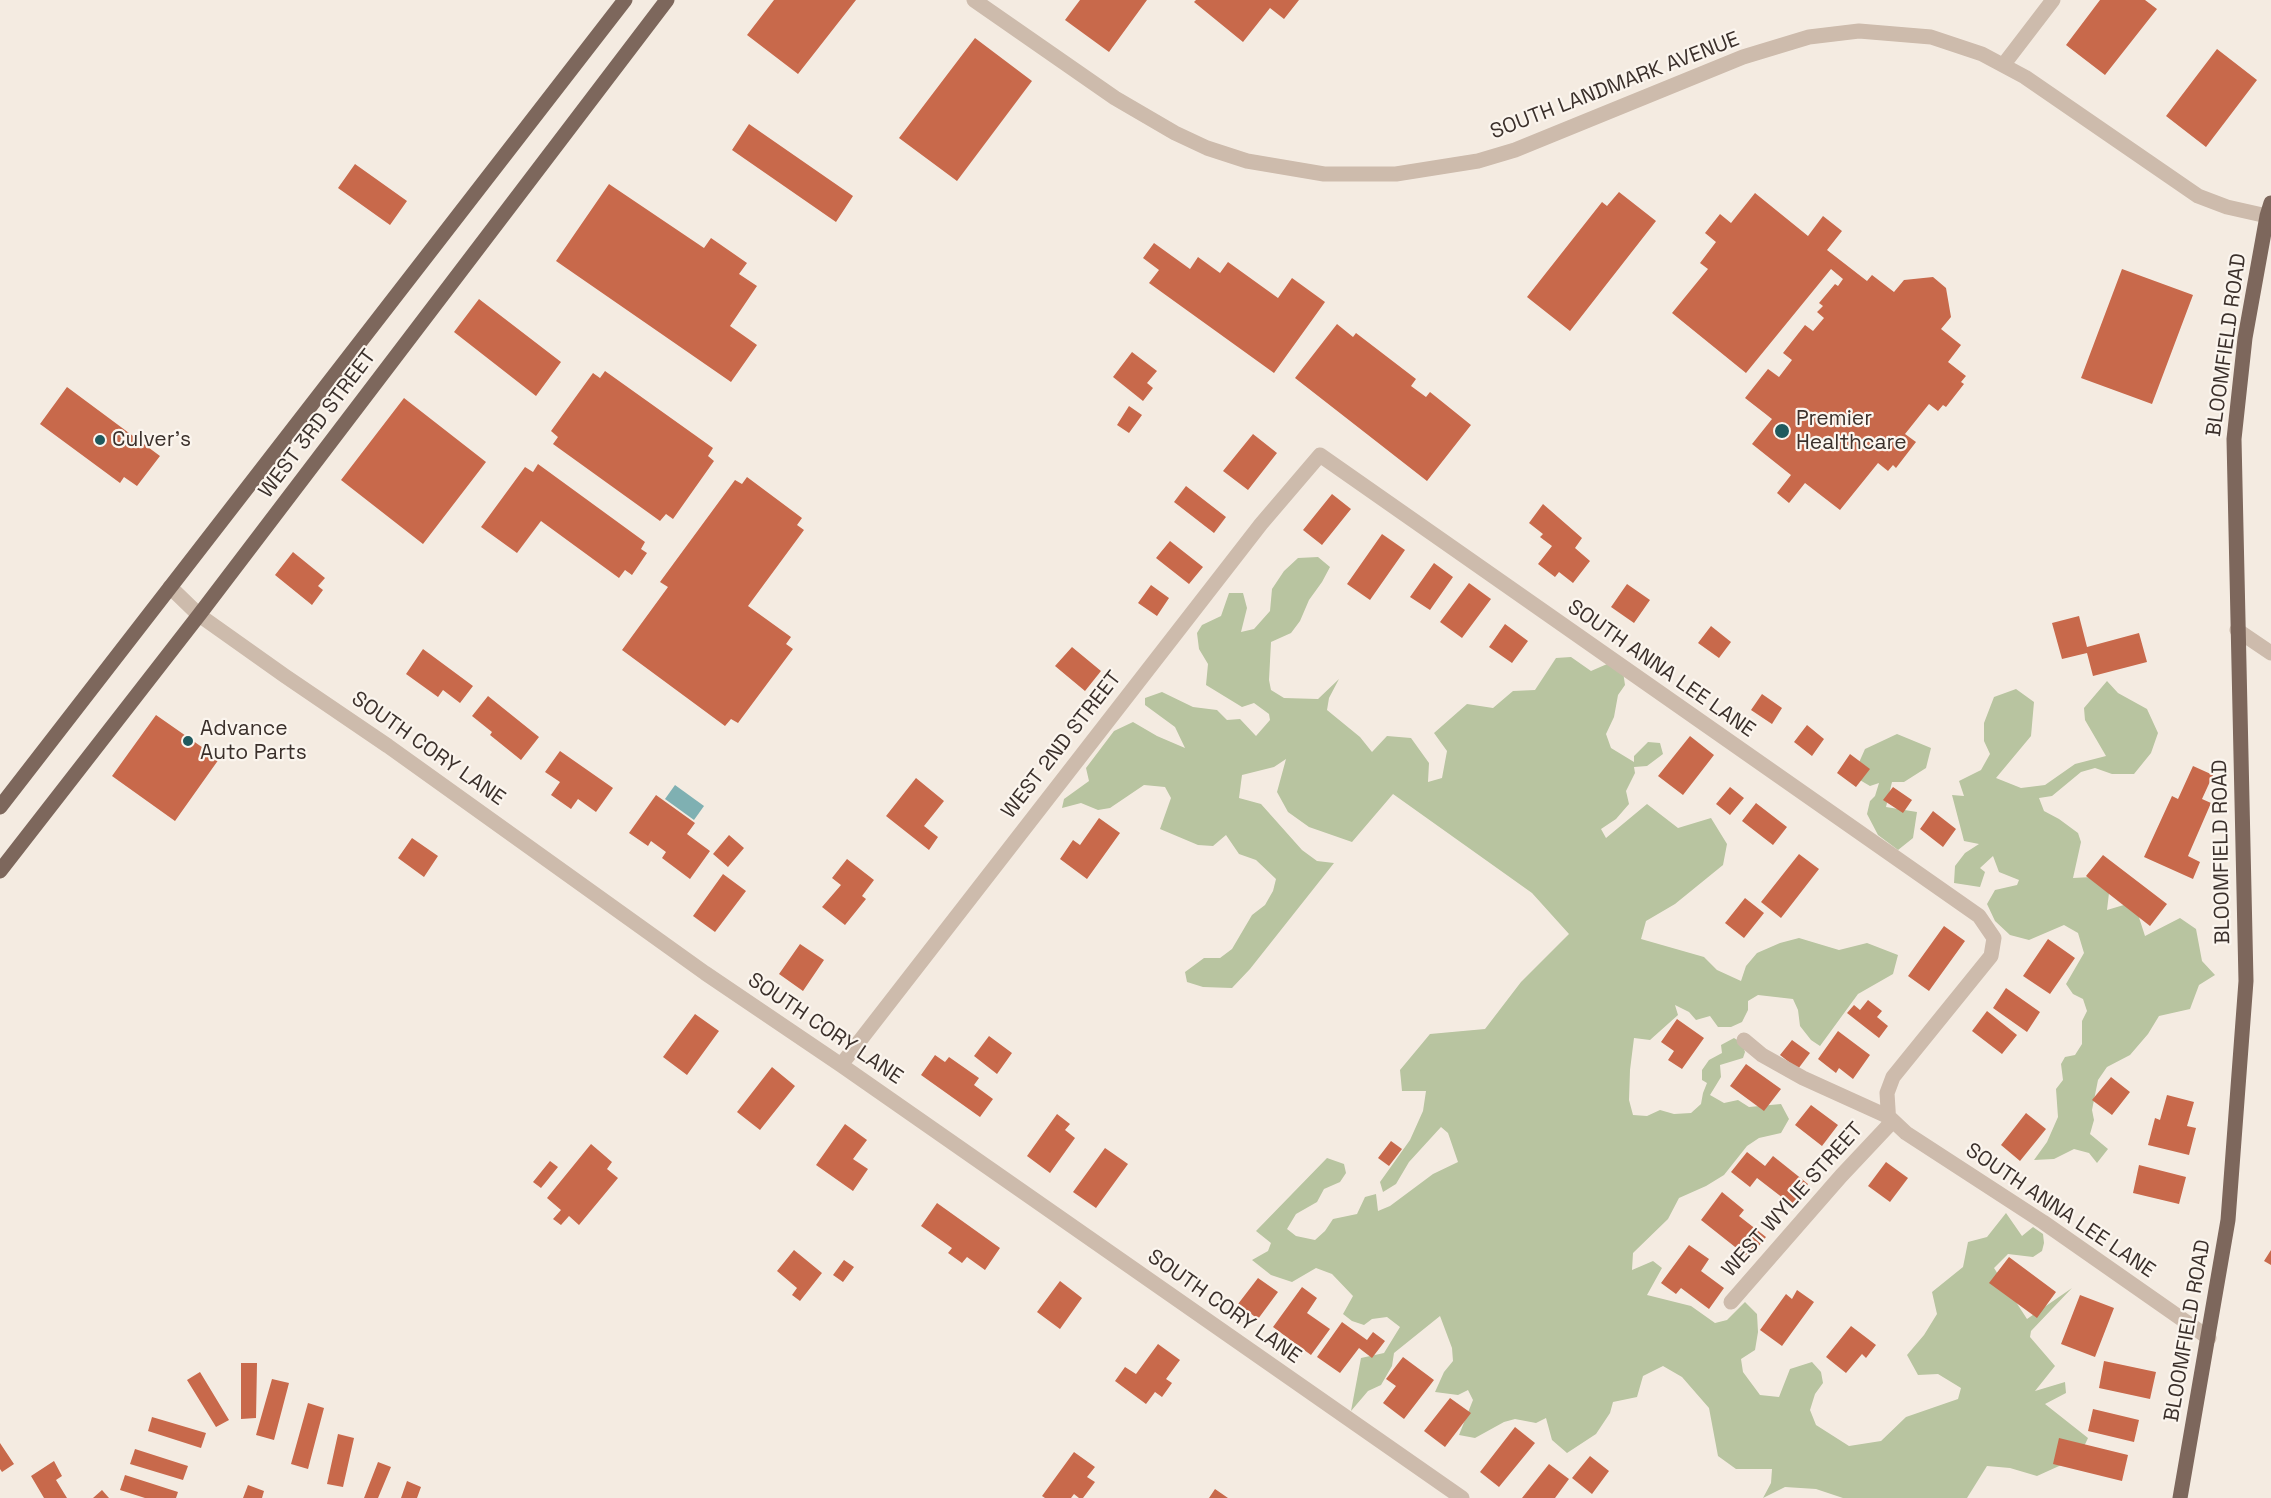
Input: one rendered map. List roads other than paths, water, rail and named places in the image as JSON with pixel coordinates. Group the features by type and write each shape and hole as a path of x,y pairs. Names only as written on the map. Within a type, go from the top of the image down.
{"main road":[{"name":"WEST 3RD STREET","path":"0,807 625,0"},
{"name":"WEST 3RD STREET","path":"0,871 199,615 667,0"},
{"name":"BLOOMFIELD ROAD","path":"2180,1498 2228,1220 2246,981 2234,439 2245,338 2269,209"}],"street":[{"name":"SOUTH LANDMARK AVENUE","path":"974,0 1115,98 1175,133 1207,148 1247,161 1324,174 1396,174 1478,161 1515,150 1743,57 1809,37 1859,31 1931,37 1960,45 2004,64 2047,91 2198,196 2228,207 2269,209"},
{"path":"2004,64 2053,0"},
{"name":"SOUTH ANNA LEE LANE","path":"1320,454 1979,916"},
{"name":"WEST 2ND STREET","path":"841,1065 1268,515 1320,454"},
{"name":"SOUTH CORY LANE","path":"170,587 199,615 388,746 705,973 841,1065 1462,1498"},
{"path":"2237,630 2271,653"},
{"name":"WEST WYLIE STREET","path":"1731,1302 1840,1176 1889,1125 1887,1093 1893,1077 1991,956 1994,938 1979,916"},
{"name":"SOUTH ANNA LEE LANE","path":"1744,1041 1762,1055 1803,1078 1861,1102 1889,1117 1906,1133 2043,1222 2209,1338"}],"water":[{"path":"675,785 704,806 694,820 665,799"}],"place":[{"name":"Premier Healthcare","path":"1782,431"},
{"name":"Culver's","path":"100,440"},
{"name":"Advance Auto Parts","path":"188,741"}]}
